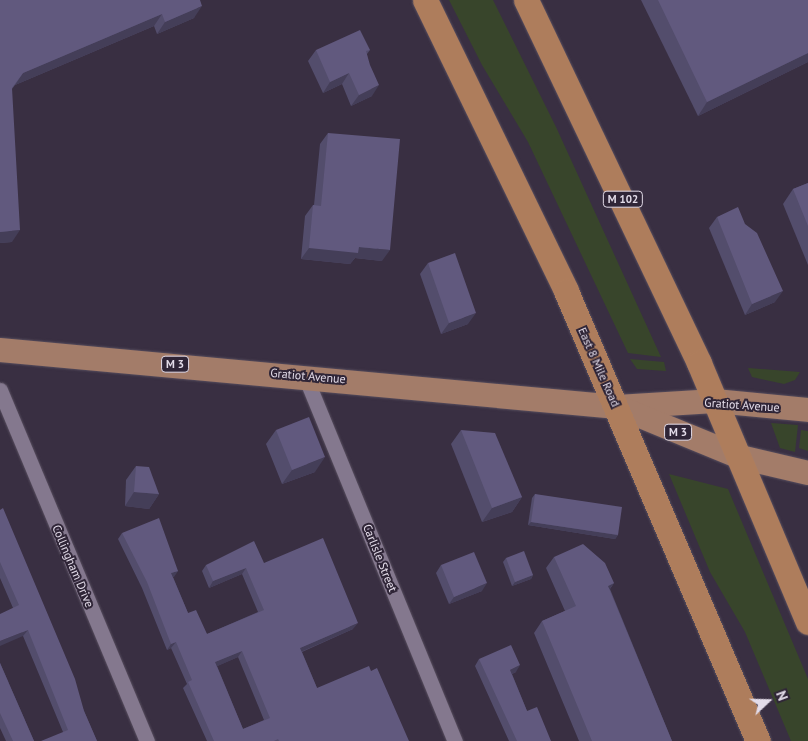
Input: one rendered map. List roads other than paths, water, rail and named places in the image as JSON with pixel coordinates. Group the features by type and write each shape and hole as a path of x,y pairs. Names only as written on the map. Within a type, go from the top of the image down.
{"highway":[{"name":"East 8 Mile Road","path":"425,0 566,291 758,741"},
{"name":"M 102","path":"526,0 646,248 740,457 808,622"}],"main road":[{"name":"Gratiot Avenue","path":"0,350 305,376 616,406 715,401 808,410"},
{"name":"Gratiot Avenue","path":"616,406 740,457 808,473"}],"street":[{"name":"Carlisle Street","path":"305,376 455,741"},
{"name":"Collingham Drive","path":"0,390 147,741"}]}
